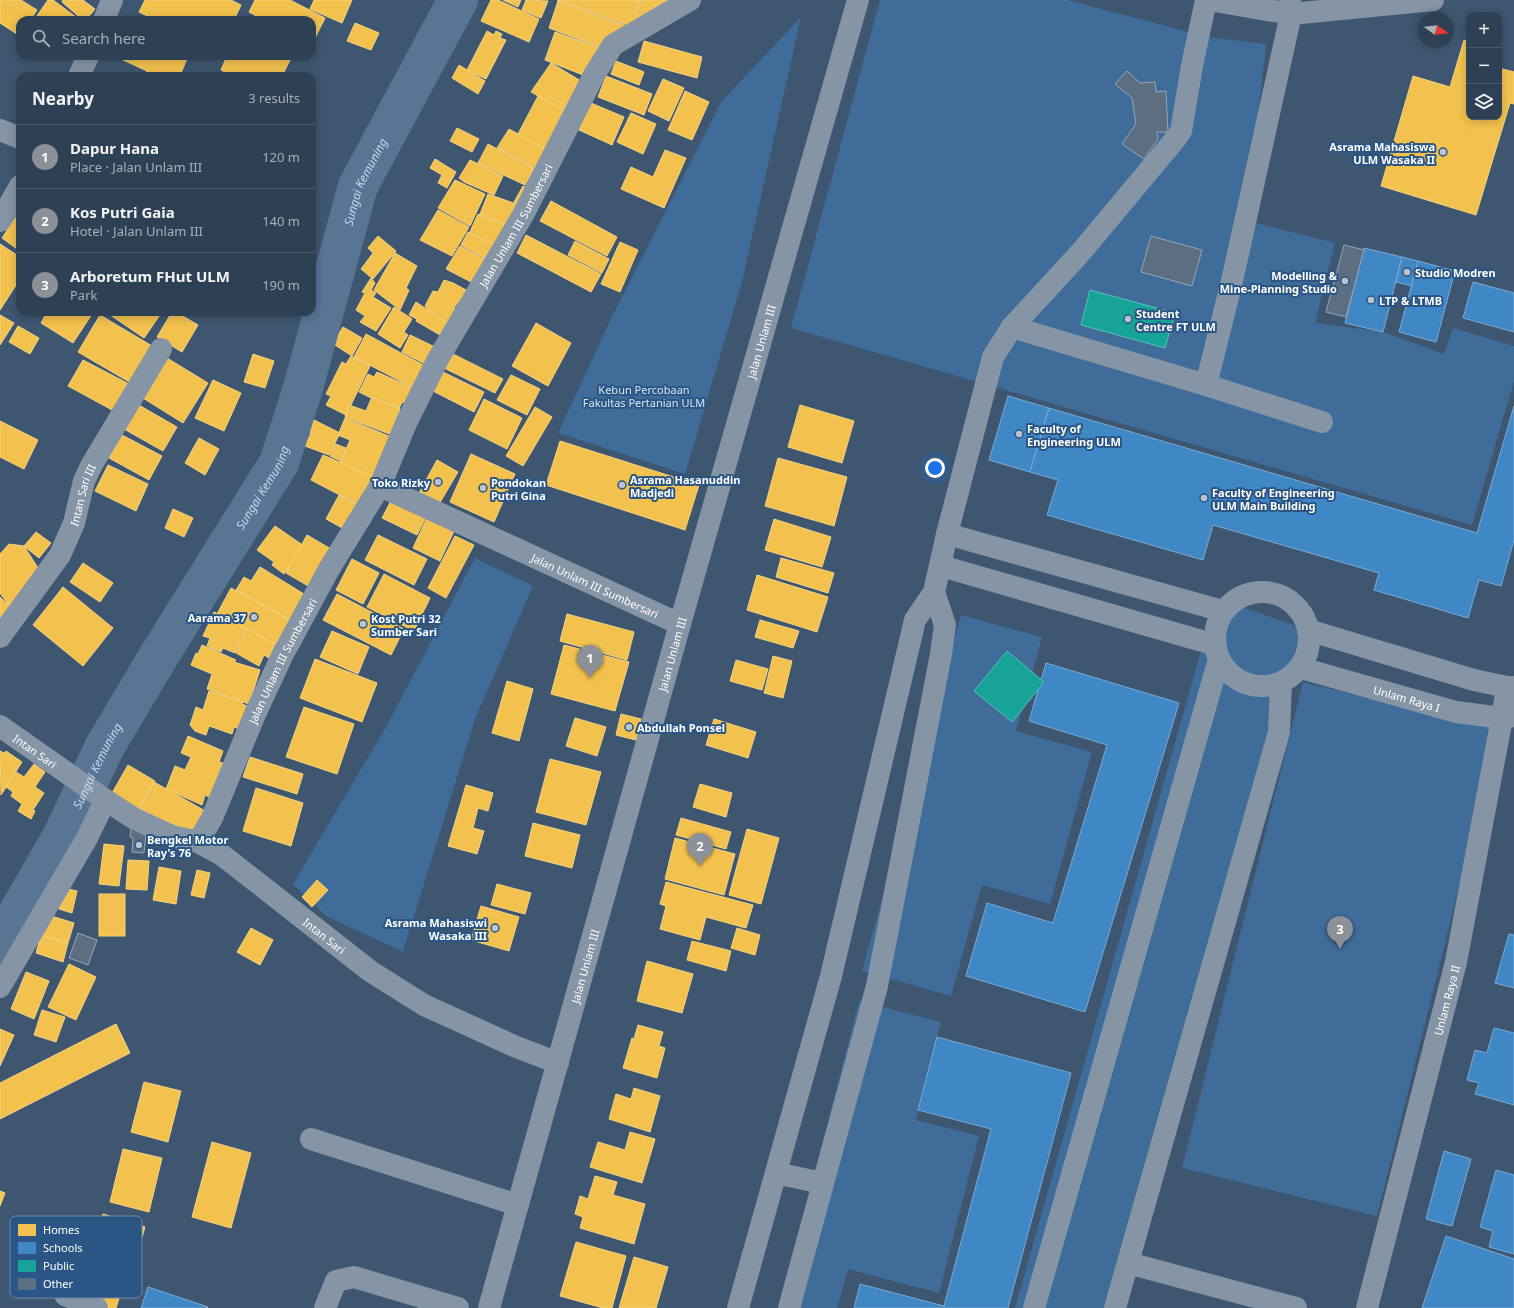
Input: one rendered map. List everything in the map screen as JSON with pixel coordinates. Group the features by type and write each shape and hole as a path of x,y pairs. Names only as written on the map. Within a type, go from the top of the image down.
{"street":[{"path":"106,16 112,0"},
{"name":"Jalan Unlam III Sumbersari","path":"198,842 212,818 258,706 282,656 329,569 380,486 407,421 438,359 523,215 594,75 613,45 690,0"},
{"name":"Jalan Unlam III","path":"489,1308 680,624 858,0"},
{"path":"738,1308 831,976 915,620 934,592 947,534 993,357 1012,327 1081,252 1181,131 1192,66 1206,0"},
{"path":"1209,0 1290,7 1433,0"},
{"path":"1206,385 1232,281 1290,7"},
{"path":"81,72 86,60"},
{"path":"0,130 16,136"},
{"path":"0,221 16,193"},
{"path":"1012,327 1206,385 1322,422"},
{"name":"Intan Sari III","path":"0,637 60,555 74,522 84,481 91,466 161,349"},
{"name":"Jalan Unlam III Sumbersari","path":"380,486 528,553 584,582 680,624"},
{"path":"947,534 1224,611"},
{"path":"940,566 1218,652"},
{"path":"1267,591 1290,600 1306,618 1308,630 1301,668 1281,683 1257,687 1234,678 1218,652 1215,634 1224,611 1243,595 1267,591"},
{"path":"789,1308 877,986 941,654 945,625 934,592"},
{"path":"1308,630 1474,680 1510,687"},
{"path":"1034,1308 1218,652"},
{"name":"Unlam Raya I","path":"1301,668 1456,712 1508,717"},
{"path":"1115,1308 1278,732 1281,683"},
{"name":"Unlam Raya II","path":"1366,1308 1456,962 1508,717 1510,687"},
{"name":"Intan Sari","path":"0,726 70,776 135,818 172,836 198,842 222,855 370,971 424,1005 514,1046 558,1063"},
{"path":"0,987 87,838 101,809 101,797"},
{"path":"311,1139 518,1205"},
{"path":"776,1173 822,1183"},
{"path":"1128,1263 1296,1308"},
{"path":"325,1308 336,1281 354,1277 458,1308"},
{"path":"72,1298 98,1308"}],"green space":[{"path":"880,0 1068,0 1207,37 1266,44 1247,221 1335,243 1315,323 1383,332 1444,354 1453,328 1514,346 1514,381 1472,525 791,328"},
{"name":"Kebun Percobaan Fakultas Pertanian ULM","path":"801,17 742,282 685,474 558,433 610,321 721,102"},
{"path":"475,558 533,586 475,719 403,952 326,916 293,884 386,727"},
{"path":"1216,598 1308,630 1122,1308 1015,1308"},
{"path":"961,615 1042,637 1016,731 1092,752 1050,904 982,885 951,996 862,971"},
{"path":"1303,682 1498,730 1377,1216 1182,1168"},
{"path":"859,1001 941,1022 916,1120 979,1136 939,1293 848,1269 837,1308 780,1308"}],"building: Homes":[{"path":"0,0 21,0 37,10 33,16 16,16 16,33 0,23"},
{"path":"48,0 53,0 75,16 37,16"},
{"path":"63,0 83,0 95,9 89,16 78,16 62,2"},
{"path":"145,0 231,0 241,5 236,16 148,16 139,12"},
{"path":"255,0 290,0 325,18 316,36 316,16 256,16 249,12"},
{"path":"314,0 352,0 342,23 310,9"},
{"path":"491,0 498,0 539,19 529,42 481,21"},
{"path":"503,0 521,0 518,7"},
{"path":"526,0 548,1 541,18 522,10"},
{"path":"557,0 634,0 639,2 636,11 648,15 633,27"},
{"path":"634,0 668,0 665,8 660,9 654,7 652,15 637,10 639,2"},
{"path":"558,1 629,27 611,41 604,38 600,47 549,28"},
{"path":"355,23 379,33 371,50 347,41"},
{"path":"487,31 494,35 496,31 502,34 500,38 506,40 486,79 467,70"},
{"path":"555,32 600,48 583,75 545,60"},
{"name":"Asrama Mahasiswa ULM Wasaka II","path":"1464,40 1466,41 1466,120 1502,120 1502,69 1514,72 1514,104 1510,103 1476,215 1381,186 1413,76 1450,87"},
{"path":"644,41 702,57 697,78 638,62"},
{"path":"123,60 186,60 181,72 147,71"},
{"path":"225,60 290,60 284,72 225,72 221,70"},
{"path":"616,61 644,72 639,85 611,74"},
{"path":"551,63 581,81 565,110 531,92"},
{"path":"459,65 485,81 478,94 452,78"},
{"path":"606,76 652,94 644,115 598,97"},
{"path":"663,79 684,88 669,121 648,111"},
{"path":"685,91 709,102 692,140 668,130"},
{"path":"538,96 565,110 545,149 518,134"},
{"path":"591,103 624,117 612,145 579,130"},
{"path":"631,113 656,124 643,154 617,142"},
{"path":"457,128 479,139 472,152 450,141"},
{"path":"509,129 547,150 536,169 497,148"},
{"path":"488,144 534,169 525,185 478,163"},
{"path":"665,150 686,158 664,208 621,189 631,167 653,177"},
{"path":"435,159 456,172 447,188 438,183 442,175 430,168"},
{"path":"470,160 503,176 494,195 464,182 459,178"},
{"path":"455,180 485,194 470,226 438,208"},
{"path":"523,186 530,189 521,205 514,202"},
{"path":"488,194 519,205 509,226 480,214"},
{"path":"551,201 617,237 607,256 540,221"},
{"path":"438,210 469,227 452,256 420,240"},
{"path":"478,214 510,227 500,247 469,234"},
{"path":"16,217 16,248 2,238"},
{"path":"468,232 498,247 490,261 461,245"},
{"path":"526,235 601,274 591,292 517,253"},
{"path":"378,236 396,251 373,279 361,269 373,253 368,248"},
{"path":"575,241 609,259 602,273 568,255"},
{"path":"620,242 638,250 620,292 601,284"},
{"path":"0,244 16,254 16,285 0,310"},
{"path":"460,246 488,261 475,284 446,269"},
{"path":"395,253 417,266 406,288 409,290 400,310 374,290"},
{"path":"371,278 375,283 371,290 376,293 373,297 391,308 376,331 360,322 365,316 356,310 365,293 362,292"},
{"path":"444,280 468,291 461,303 458,302 454,308 458,310 450,324 431,313 425,306 433,291 438,292"},
{"path":"416,302 447,323 440,335 416,321 417,319 409,315"},
{"path":"394,307 412,319 404,332 408,335 400,348 378,334"},
{"path":"0,315 14,323 0,345"},
{"path":"45,316 91,316 73,343 41,323"},
{"path":"99,316 152,346 131,383 78,352"},
{"path":"112,316 159,316 144,338"},
{"path":"170,316 183,316 198,325 182,352 157,337"},
{"path":"536,323 571,343 548,386 512,366"},
{"path":"18,326 39,338 30,354 9,342"},
{"path":"343,327 362,338 352,356 335,345 338,335"},
{"path":"366,334 425,366 414,388 354,357"},
{"path":"410,335 437,348 427,365 402,352"},
{"path":"451,353 503,379 495,393 444,368"},
{"path":"253,354 274,361 265,388 244,382"},
{"path":"162,355 208,383 183,423 138,395"},
{"path":"351,356 370,366 346,415 326,405 331,396 326,394 342,362 346,364"},
{"path":"83,360 129,384 114,411 68,386"},
{"path":"377,372 413,388 406,403 402,402 398,411 359,392 368,374 374,377"},
{"path":"443,372 484,392 474,412 433,391"},
{"path":"511,375 540,389 527,415 497,400"},
{"path":"213,380 241,393 224,431 195,418"},
{"path":"372,397 400,409 395,421 397,423 392,435 345,417 349,405 366,411"},
{"path":"484,399 522,418 507,449 469,430"},
{"path":"137,404 177,427 163,451 124,429"},
{"path":"800,405 854,421 842,463 788,447"},
{"path":"535,407 552,417 523,466 506,456"},
{"path":"345,418 391,437 374,477 340,463 350,440 338,435"},
{"path":"314,420 340,433 329,455 305,446 311,433 309,432"},
{"path":"0,421 38,440 24,469 0,457"},
{"path":"122,435 162,456 149,480 109,458"},
{"path":"199,438 219,449 205,475 185,463"},
{"name":"Asrama Hasanuddin Madjedi","path":"560,441 699,485 685,530 546,485"},
{"path":"335,444 346,448 341,461 330,456"},
{"name":"Pondokan Putri Gina","path":"471,454 515,474 494,522 450,502"},
{"path":"323,455 374,477 357,504 311,480"},
{"path":"778,458 847,477 834,526 765,506"},
{"name":"Toko Rizky","path":"437,460 458,472 439,504 419,493"},
{"path":"108,465 148,484 136,511 95,491"},
{"path":"339,495 357,505 344,529 326,519"},
{"path":"393,497 427,515 417,535 382,518"},
{"path":"173,509 193,518 184,537 165,528"},
{"path":"427,518 454,531 440,561 413,548"},
{"path":"774,519 831,537 822,567 765,550"},
{"path":"275,526 304,546 284,574 272,565 274,562 257,550"},
{"path":"36,532 51,543 39,558 24,546"},
{"path":"307,535 331,549 310,587 286,573"},
{"path":"378,535 427,559 414,585 365,560"},
{"path":"455,536 474,545 446,598 428,588"},
{"path":"9,544 24,546 40,571 10,607 0,593 0,554"},
{"path":"781,558 834,573 828,593 776,577"},
{"path":"352,559 379,573 363,604 336,590"},
{"path":"83,563 113,583 100,602 70,582"},
{"path":"260,567 304,594 290,620 236,590 244,577 251,581"},
{"path":"384,574 430,598 414,631 367,607"},
{"path":"757,575 828,597 817,632 747,610"},
{"path":"63,587 113,628 83,666 33,625"},
{"name":"Aarama 37","path":"231,588 290,620 277,645 217,614"},
{"name":"Kost Putri 32 Sumber Sari","path":"337,594 404,629 391,655 323,620"},
{"path":"0,597 10,607 0,619"},
{"path":"214,612 246,629 235,653 223,648 221,652 207,646 210,638 203,636"},
{"path":"567,614 634,632 627,660 560,641"},
{"path":"760,620 799,631 793,648 755,637"},
{"path":"247,629 275,644 269,658 264,655 259,666 236,653"},
{"path":"332,631 369,647 358,674 320,657"},
{"path":"202,645 236,660 234,662 260,670 249,704 207,689 212,674 191,665 196,653 198,654"},
{"path":"564,645 629,662 615,711 551,694"},
{"path":"773,656 792,661 783,698 764,693"},
{"path":"315,659 377,683 362,722 300,698"},
{"path":"736,660 768,669 762,690 730,681"},
{"path":"507,681 533,689 519,741 492,733"},
{"path":"209,691 243,702 242,704 247,706 239,729 234,727 232,734 209,726 206,735 195,731 190,725 196,707 203,710"},
{"path":"304,707 354,724 337,774 286,757"},
{"name":"Abdullah Ponsel","path":"621,714 641,719 636,740 616,735"},
{"path":"575,718 606,727 597,756 566,746"},
{"path":"714,719 756,732 748,758 706,745"},
{"path":"188,736 223,751 219,762 223,763 209,797 205,795 202,805 166,789 175,766 185,770 191,757 181,753"},
{"path":"0,751 4,753 6,751 22,762 1,795"},
{"path":"250,757 303,774 297,794 243,777"},
{"path":"550,759 601,772 586,825 536,812"},
{"path":"34,764 45,772 35,787 44,793 33,810 35,811 31,819 18,811 22,804 11,796 13,792 6,787 16,772 24,777"},
{"path":"128,765 155,781 138,809 112,793"},
{"path":"154,782 207,812 198,828 188,829 184,827 183,829 139,809"},
{"path":"700,784 732,793 726,817 693,807"},
{"path":"466,785 493,793 488,811 478,808 473,828 484,831 477,854 448,846"},
{"path":"256,788 303,803 291,846 243,831"},
{"path":"681,818 731,832 726,849 676,835"},
{"path":"533,823 580,835 572,868 525,856"},
{"path":"747,829 779,838 761,904 729,895"},
{"path":"675,838 735,854 724,895 665,879"},
{"path":"104,844 124,846 119,886 99,884"},
{"path":"128,860 149,861 147,890 126,889"},
{"path":"159,867 181,871 176,904 153,900"},
{"path":"197,870 210,873 204,898 191,895"},
{"path":"317,880 328,890 312,907 302,897"},
{"path":"666,882 753,905 746,928 706,917 700,940 660,929 666,906 660,904"},
{"path":"497,884 531,893 525,914 491,905"},
{"path":"64,888 77,891 72,913 59,909"},
{"path":"99,894 125,894 125,936 99,936"},
{"name":"Asrama Mahasiswi Wasaka III","path":"481,906 519,917 509,951 471,940"},
{"path":"48,915 74,923 68,943 41,935"},
{"path":"251,928 273,940 260,965 237,952"},
{"path":"737,928 760,935 755,955 731,948"},
{"path":"41,935 68,943 63,962 36,953"},
{"path":"692,941 731,951 726,971 687,960"},
{"path":"647,961 693,974 682,1013 637,1001"},
{"path":"69,964 96,977 76,1020 48,1007"},
{"path":"26,972 49,981 34,1019 11,1009"},
{"path":"42,1010 65,1017 56,1042 34,1035"},
{"path":"116,1024 130,1053 0,1119 0,1083"},
{"path":"638,1025 663,1032 659,1046 665,1048 657,1078 623,1068 632,1038 634,1039"},
{"path":"0,1029 14,1035 0,1066"},
{"path":"144,1082 181,1091 168,1142 131,1132"},
{"path":"634,1088 660,1096 650,1132 609,1119 616,1094 631,1099"},
{"path":"630,1132 655,1139 642,1183 590,1167 598,1142 625,1150"},
{"path":"212,1142 251,1153 231,1228 192,1217"},
{"path":"123,1149 162,1158 149,1212 110,1202"},
{"path":"595,1176 617,1182 613,1195 645,1204 634,1244 580,1228 583,1217 575,1214 580,1196 588,1199"},
{"path":"0,1191 5,1193 0,1206"},
{"path":"142,1226 145,1227 142,1237"},
{"path":"576,1242 626,1256 612,1308 603,1308 560,1296"},
{"path":"634,1257 668,1267 656,1308 619,1308"},
{"path":"81,1298 119,1298 116,1308 78,1308"}],"building: Schools":[{"name":"LTP & LTMB","path":"1364,248 1402,257 1383,332 1345,323"},
{"name":"Studio Modren","path":"1402,257 1418,261 1412,286 1396,282"},
{"path":"1418,261 1455,271 1436,342 1399,332"},
{"path":"1473,282 1514,293 1514,332 1463,318"},
{"name":"Faculty of Engineering ULM","path":"1008,396 1049,408 1030,472 989,460"},
{"name":"Faculty of Engineering ULM Main Building","path":"1514,406 1514,540 1501,586 1479,580 1468,618 1374,590 1379,573 1213,525 1203,560 1047,515 1058,480 1030,472 1049,408 1477,533"},
{"path":"1046,663 1179,703 1085,1012 966,976 987,903 1053,923 1107,745 1029,721"},
{"path":"1509,934 1514,935 1514,988 1495,983"},
{"path":"1494,1028 1514,1033 1514,1105 1475,1094 1479,1083 1467,1080 1475,1050 1487,1053"},
{"path":"937,1037 1071,1073 1008,1308 854,1308 860,1284 944,1306 991,1129 918,1110"},
{"path":"1444,1151 1471,1159 1452,1226 1426,1219"},
{"path":"1496,1170 1514,1175 1514,1254 1489,1247 1493,1231 1480,1227"},
{"path":"1446,1236 1514,1259 1514,1308 1422,1308"},
{"path":"148,1287 208,1307 141,1308"}],"building: Public":[{"name":"Student Centre FT ULM","path":"1090,290 1175,313 1165,348 1081,325"},
{"path":"1007,651 1044,682 1012,722 974,691"}],"building: Other":[{"path":"1127,71 1140,83 1155,82 1156,92 1166,91 1168,132 1157,132 1158,139 1144,159 1122,144 1136,124 1132,98 1115,84"},
{"path":"1151,236 1202,250 1192,286 1141,272"},
{"name":"Modelling & Mine-Planning Studio","path":"1344,245 1364,250 1346,317 1326,312"},
{"name":"Bengkel Motor Ray's 76","path":"131,827 146,833 144,853 132,852 133,838 130,837"},
{"path":"78,933 97,940 88,965 69,958"}],"waterway":[{"name":"Sungai Kemuning","path":"0,945 62,837 105,746 158,657 279,463 303,388 358,186 458,0"}],"place":[{"name":"Asrama Mahasiswa ULM Wasaka II","path":"1443,152"},
{"name":"Studio Modren","path":"1407,272"},
{"name":"Modelling & Mine-Planning Studio","path":"1345,281"},
{"name":"LTP & LTMB","path":"1371,300"},
{"name":"Student Centre FT ULM","path":"1128,319"},
{"name":"Faculty of Engineering ULM","path":"1019,434"},
{"name":"Toko Rizky","path":"438,482"},
{"name":"Asrama Hasanuddin Madjedi","path":"622,485"},
{"name":"Pondokan Putri Gina","path":"483,488"},
{"name":"Faculty of Engineering ULM Main Building","path":"1204,498"},
{"name":"Aarama 37","path":"254,617"},
{"name":"Kost Putri 32 Sumber Sari","path":"363,624"},
{"name":"Dapur Hana","path":"590,678"},
{"name":"Abdullah Ponsel","path":"629,727"},
{"name":"Bengkel Motor Ray's 76","path":"139,845"},
{"name":"Kos Putri Gaia","path":"700,866"},
{"name":"Asrama Mahasiswi Wasaka III","path":"495,928"},
{"name":"Arboretum FHut ULM","path":"1340,949"}]}
